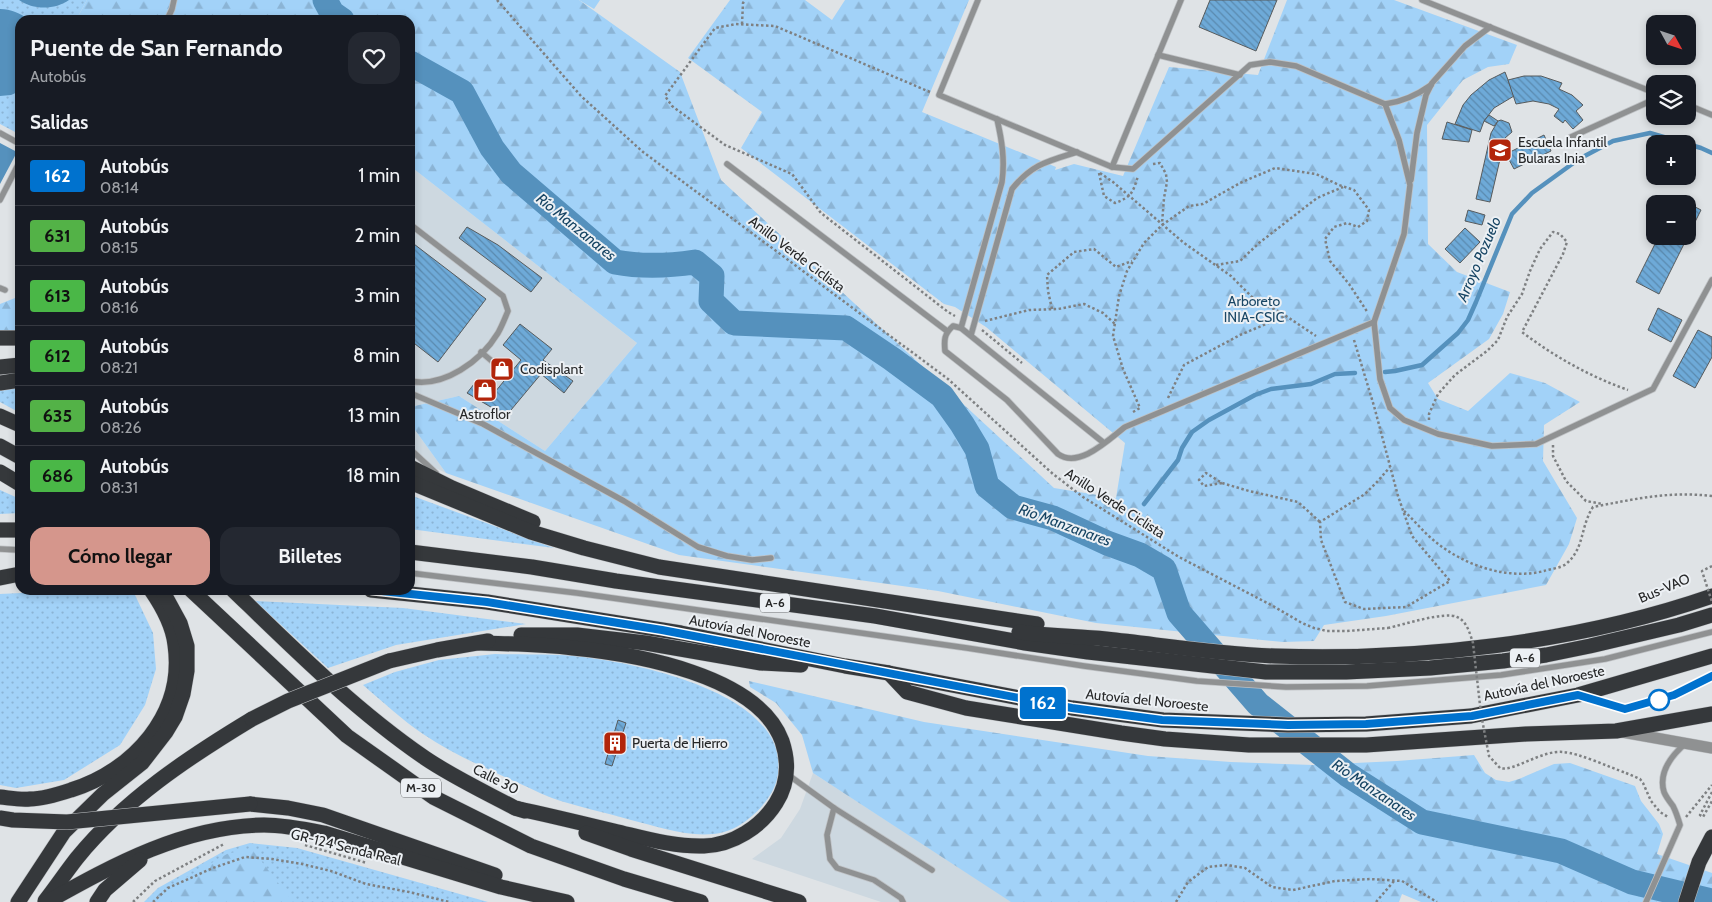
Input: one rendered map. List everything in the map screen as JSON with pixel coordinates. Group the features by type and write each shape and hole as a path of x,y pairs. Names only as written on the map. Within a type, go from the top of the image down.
{"highway":[{"path":"0,338 15,338"},
{"path":"0,384 15,381"},
{"path":"0,416 15,423"},
{"path":"0,446 15,454"},
{"path":"0,464 15,472"},
{"path":"415,470 452,488 533,522 604,548 716,576"},
{"path":"0,472 15,481"},
{"path":"415,484 531,532 658,567 1037,624 1088,652"},
{"path":"0,530 15,530"},
{"name":"Autovía del Noroeste","path":"415,553 532,567 933,626 1002,629 1034,634 1088,652 1266,672 1368,679 1430,668 1546,655 1679,625 1712,615"},
{"path":"0,569 15,570"},
{"path":"0,578 15,575"},
{"name":"Bus-VAO","path":"1628,621 1712,585"},
{"path":"0,797 31,800 87,786 111,774 134,756 152,736 164,714 173,689 176,666 175,644 160,602 155,595"},
{"path":"18,902 64,832 103,794 142,763 175,717 188,671 187,646 180,623 165,595"},
{"name":"M-30","path":"196,595 347,736 433,797 531,846 624,879 702,902"},
{"name":"Calle 30","path":"238,595 364,712 425,758 454,776 515,808 631,849 798,902"},
{"name":"Autovía del Noroeste","path":"415,595 496,603 681,633 845,666 1072,708 1162,720 1288,725 1366,724 1472,716 1578,695 1712,656"},
{"name":"Autovía del Noroeste","path":"1088,652 1200,650 1275,656 1426,652 1547,638 1676,609 1712,596"},
{"name":"Autovía del Noroeste","path":"1590,646 1628,621"},
{"path":"46,902 77,857 112,822 148,789 199,751 252,719 288,701 389,661 437,650 521,636 577,635 646,643 761,663 845,666"},
{"path":"479,643 572,647 604,652 648,660 713,680 730,687 760,708 778,732 784,746 787,774 783,790 768,815 740,836 706,846 677,845 515,808"},
{"path":"889,673 907,692 927,699 966,708 1165,739 1241,744 1289,746 1366,745 1526,734 1616,732 1712,714"},
{"path":"0,818 66,822 250,804 288,808 323,815 569,902"},
{"path":"46,902 95,875 161,844 188,836 238,826 265,825 324,833 501,887 569,902"},
{"path":"1686,902 1698,862 1712,837"},
{"path":"97,902 105,890 131,866 161,844"}],"street":[{"path":"1616,732 1712,748"},
{"path":"1698,862 1712,844"}],"lane":[{"path":"169,15 174,0"},
{"path":"978,0 939,95 1112,167 1134,170 1250,66 1270,62 1296,66 1385,104 1394,103 1417,95 1432,83 1465,46 1490,27"},
{"path":"1112,167 1181,0"},
{"path":"1422,0 1646,88"},
{"path":"1158,56 1240,74"},
{"path":"1432,83 1426,95 1417,133 1404,234 1374,322 1380,379 1390,408 1404,420 1431,432 1492,446 1536,444 1552,437 1653,389 1712,280"},
{"path":"1571,137 1646,103"},
{"path":"1385,104 1399,140 1410,185"},
{"path":"1696,108 1712,115"},
{"path":"961,328 1002,182 1004,166 1003,145 997,119"},
{"path":"0,133 15,141"},
{"path":"971,335 1012,188 1021,178 1043,162 1077,152"},
{"path":"728,164 947,332"},
{"path":"0,200 15,171"},
{"path":"415,228 503,296 508,311 497,334 481,352 457,373 440,380 415,382"},
{"path":"1104,443 971,335 961,328 953,326 947,332 944,340 945,351 1007,400 1054,450 1064,458 1074,459 1104,443 1125,427 1374,322"},
{"path":"481,352 499,367"},
{"path":"415,395 483,424 624,501 698,547 728,556 752,560 771,558"},
{"path":"415,454 452,488"},
{"path":"0,550 15,550"},
{"path":"415,574 577,593 967,648 1088,652"},
{"path":"1368,679 1501,675 1605,659 1712,632"},
{"path":"1578,695 1625,709 1674,695 1712,676"},
{"path":"1646,902 1680,825 1676,812 1664,792 1663,778 1666,767 1674,753 1687,743"},
{"path":"787,774 834,808 932,870"},
{"path":"834,808 827,835 830,859 837,868 874,880 901,898 903,902"}],"path":[{"name":"Anillo Verde Ciclista","path":"497,0 581,96 643,152 948,379 1053,474 1083,497 1179,557 1314,628 1347,631 1388,628 1442,616 1457,616 1463,621 1470,634 1489,756 1500,768 1509,769 1539,755 1562,752 1635,776 1643,783 1651,801 1660,812 1668,817 1670,822"},
{"path":"742,24 743,3 745,0"},
{"path":"939,95 775,26 742,24 715,28 666,96 672,106 725,145 792,174 821,213 948,312 964,320"},
{"path":"1092,158 1099,173 1104,196 1115,203 1125,200 1132,194 1138,175"},
{"path":"1149,165 1160,163 1166,174 1162,225"},
{"path":"1132,412 1140,408 1113,336 1126,271 1144,243 1162,225 1189,206 1203,204 1240,183 1276,168 1316,174 1354,190 1369,210 1367,220 1358,227 1347,223 1334,227 1325,238 1330,261 1349,284 1374,322"},
{"path":"1099,173 1113,182 1184,243 1231,276 1255,300 1286,316 1326,342"},
{"path":"1216,265 1240,261 1259,242 1317,198 1344,186"},
{"path":"1431,432 1429,414 1438,394 1455,374 1488,351 1498,340 1508,317 1522,294 1540,249 1553,232 1560,234 1567,242 1563,254 1522,332 1563,361 1611,384 1641,395"},
{"path":"1052,310 1047,275 1074,252 1094,249 1116,267 1133,260"},
{"path":"974,324 1028,310 1052,310 1084,304 1103,313 1115,324"},
{"path":"1160,412 1171,394 1184,365 1240,334 1286,316"},
{"path":"974,324 1028,368"},
{"path":"1222,483 1204,486 1199,480 1206,473 1222,483 1298,502 1320,522 1320,540 1345,602 1364,610 1406,607 1450,581 1412,536 1351,332"},
{"path":"1552,437 1553,456 1566,481 1586,501 1605,505"},
{"path":"1320,522 1365,494 1390,467"},
{"path":"1403,510 1437,543 1465,560 1485,568 1516,575 1537,573 1565,566 1581,545 1586,518 1593,507 1656,495 1712,496"},
{"path":"1712,566 1702,572 1712,602"},
{"path":"1680,825 1712,785"},
{"path":"1712,792 1700,816 1704,817 1712,801"},
{"path":"133,902 154,881 226,843"},
{"name":"GR-124 Senda Real","path":"297,843 374,864"},
{"path":"153,902 168,888 213,868 245,857 302,864 331,871 366,884 449,902"},
{"path":"1176,902 1188,882 1208,867 1227,865 1245,868 1272,887 1293,890 1335,881 1370,879 1402,881 1437,902"},
{"path":"1376,902 1394,881"}],"shaded area":[{"path":"19,0 69,0 57,6 44,8 31,6"},
{"path":"0,9 22,15 15,15 15,93 0,96"},
{"path":"0,143 15,151 15,156 0,184"},
{"path":"415,170 637,343 545,451 459,396 415,406"},
{"path":"415,430 446,473 415,458"},
{"path":"813,773 1012,902 881,902 752,859 781,838 800,809"}],"green space":[{"path":"0,0 87,0 79,15 15,15 15,132 0,124"},
{"name":"Arboreto INIA-CSIC","path":"87,0 579,0 680,72 721,180 1054,488 1116,498 1125,443 986,327 955,307 944,304 741,148 762,112 688,58 730,0 805,0 832,20 845,0 969,0 922,112 1056,167 1055,170 1074,164 1123,176 1169,67 1258,75 1287,0 1394,0 1517,45 1509,64 1488,67 1463,80 1427,125 1428,244 1457,272 1510,292 1503,314 1489,339 1428,383 1438,399 1468,411 1510,373 1545,383 1580,402 1544,425 1543,461 1577,518 1569,544 1546,585 1386,616 1324,625 1314,641 1283,642 1096,623 938,591 679,555 446,473 415,430 415,406 459,396 545,451 637,343 415,170 415,15 79,15"},
{"path":"579,0 600,0 594,9"},
{"path":"15,298 15,334 0,332 0,304"},
{"path":"15,387 15,410 0,402 0,391"},
{"path":"0,490 15,497 15,513 0,514"},
{"path":"415,497 554,548 415,530"},
{"path":"0,594 135,595 153,633 156,669 145,705 120,745 64,780 16,788 0,785"},
{"path":"255,601 403,608 526,624 396,645 328,668"},
{"path":"495,654 572,656 622,663 683,679 715,692 743,708 764,728 777,751 777,779 770,796 757,812 741,824 724,832 713,834 689,834 665,829 571,804 552,798 443,747 400,717 363,685 395,672 439,660"},
{"path":"749,681 924,722 1148,756 1313,765 1474,755 1485,773 1496,780 1509,782 1554,764 1570,763 1635,786 1641,801 1659,824 1663,834 1657,854 1712,873 1712,902 1421,902 1402,894 1399,902 1011,902 813,773 802,735 776,703 750,687"},
{"path":"250,843 297,848 488,902 144,902 158,888 226,850"},
{"path":"251,848 293,902 151,902 161,892 227,854"}],"building":[{"path":"1210,0 1277,0 1256,51 1199,27"},
{"path":"1505,72 1514,96 1494,108 1484,121 1480,132 1455,124 1463,105 1471,95 1489,80"},
{"path":"1524,76 1541,76 1562,83 1559,89 1572,95 1583,105 1576,111 1583,120 1573,129 1565,120 1563,123 1554,116 1559,109 1549,104 1533,101 1516,104 1508,80"},
{"path":"1489,115 1498,121 1494,126 1484,121"},
{"path":"1501,120 1509,123 1512,132 1505,138 1490,202 1476,199 1491,133 1498,121"},
{"path":"1447,122 1472,130 1469,142 1442,139"},
{"path":"1544,135 1551,151 1514,169 1506,154"},
{"path":"1696,207 1701,210 1696,220"},
{"path":"1468,210 1485,215 1482,225 1465,221"},
{"path":"467,227 498,245 542,278 531,292 459,238"},
{"path":"1465,228 1480,242 1460,263 1445,249"},
{"path":"415,245 486,299 438,362 415,344"},
{"path":"1654,245 1684,245 1659,294 1636,282"},
{"path":"1658,308 1682,320 1671,342 1648,330"},
{"path":"520,324 552,349 543,360 573,381 564,393 541,374 506,416 467,393 478,379 495,392 521,360 503,345"},
{"path":"1698,330 1712,337 1712,357 1695,388 1673,376"},
{"name":"Puerta de Hierro","path":"618,720 626,723 612,766 605,764"}],"waterway":[{"name":"Río Manzanares","path":"325,0 335,15"},
{"name":"Río Manzanares","path":"415,66 462,92 492,148 511,173 615,262 635,265 695,262 712,276 711,301 734,323 846,328 942,396 977,449 987,486 1013,507 1053,518 1107,543 1140,555 1164,569 1179,613 1258,704 1348,775 1422,822 1561,851 1632,882 1712,901"},
{"name":"Arroyo Pozuelo","path":"1385,372 1422,365 1458,333 1468,320 1512,214 1532,193 1579,159 1613,141 1650,133 1712,153"},
{"name":"Arroyo Pozuelo","path":"1144,504 1178,460 1182,448 1192,432 1209,420 1255,395 1271,389 1311,384 1335,374 1355,373"},
{"name":"Arroyo Pozuelo","path":"1111,545 1119,538"}],"bus line":[{"name":"162","path":"415,594 487,602 681,633 845,666 1072,708 1162,720 1288,725 1366,724 1472,716 1578,695 1625,709 1674,695 1712,676"}],"place":[{"name":"Escuela Infantil Bularas Inia","path":"1500,150"},
{"name":"Codisplant","path":"502,369"},
{"name":"Astroflor","path":"485,390"},
{"name":"Puerta de Hierro","path":"615,743"}]}
